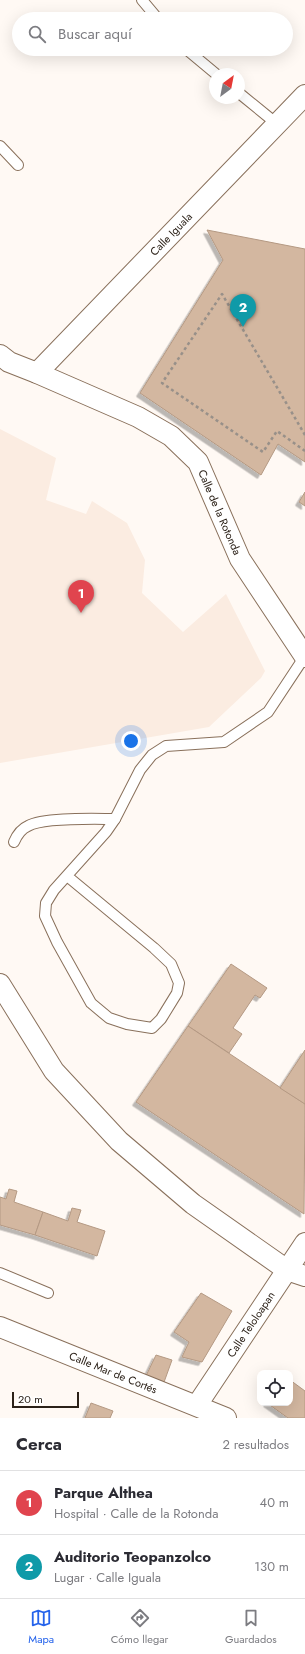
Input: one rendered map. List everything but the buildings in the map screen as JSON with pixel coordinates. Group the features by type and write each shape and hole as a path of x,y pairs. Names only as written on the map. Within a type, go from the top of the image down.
{"street":[{"name":"Calle Iguala","path":"37,373 305,95"},
{"name":"Calle de la Rotonda","path":"0,355 9,362 144,421 171,436 198,462 240,560 305,657"},
{"path":"0,984 54,1071 119,1141 193,1204 296,1273"},
{"name":"Calle Teloloapan","path":"197,1405 296,1273 305,1243"},
{"name":"Calle Mar de Cortés","path":"0,1327 197,1405 226,1418"}],"lane":[{"path":"142,0 152,12"},
{"path":"194,56 209,68"},
{"path":"245,98 277,124"},
{"path":"0,146 18,165"},
{"path":"67,876 154,948 171,964 179,983 176,993 161,1019 152,1028 127,1024 109,1018 91,1003 61,949 45,916 46,903 54,890 106,832 140,770 152,755 166,746 224,742 268,712 305,657"},
{"path":"14,842 18,833 28,825 43,821 115,818"},
{"path":"0,1273 48,1293"}],"path":[{"path":"305,435 222,294 162,383 263,452 277,431 305,451"}],"shaded area":[{"path":"0,429 56,458 46,500 86,514 92,501 127,523 145,560 142,593 183,632 226,594 265,671 261,678 209,727 0,763"}],"place":[{"name":"Auditorio Teopanzolco","path":"243,327"},
{"name":"Parque Althea","path":"81,613"}]}
